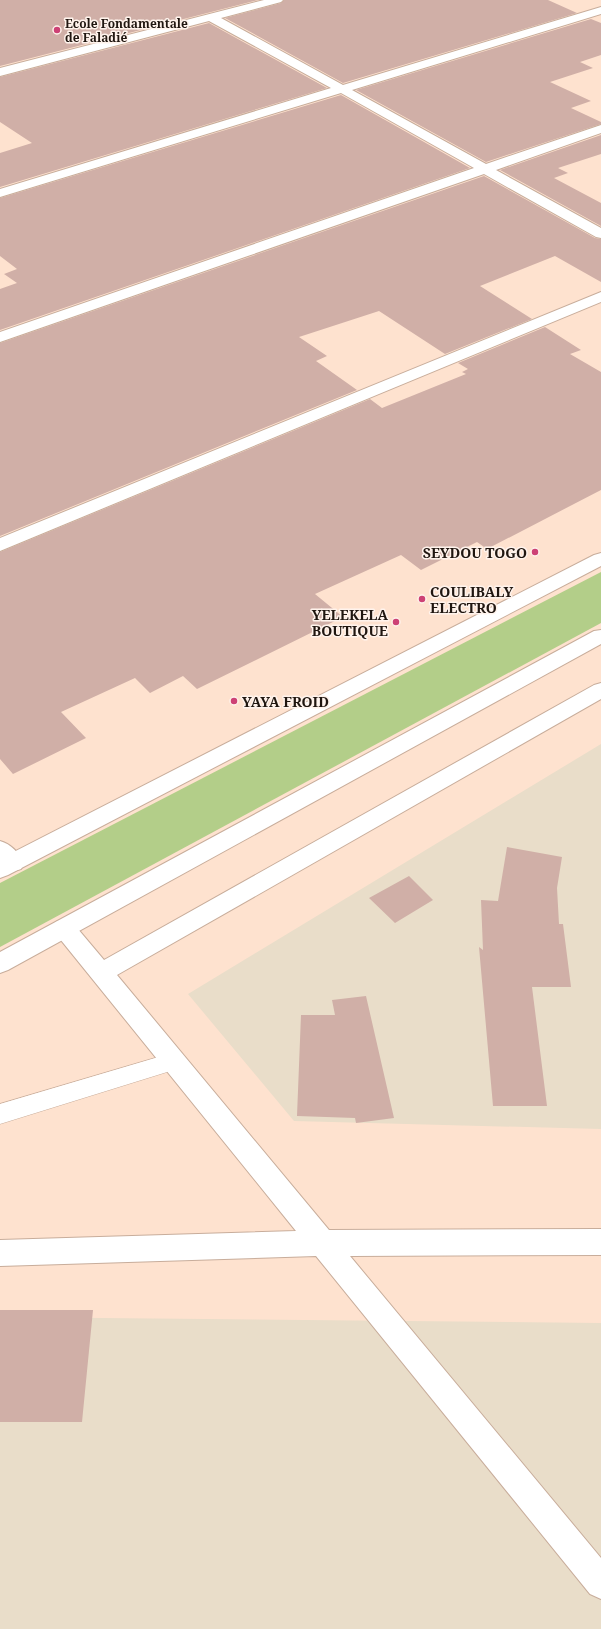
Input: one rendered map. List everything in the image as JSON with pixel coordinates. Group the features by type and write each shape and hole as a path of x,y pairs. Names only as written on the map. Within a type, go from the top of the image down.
{"street":[{"path":"0,72 276,0"},
{"path":"0,193 601,10"},
{"path":"210,17 601,234"},
{"path":"0,337 601,129"},
{"path":"0,544 601,297"},
{"path":"4,860 601,559"},
{"path":"0,963 601,636"},
{"path":"101,973 601,690"},
{"path":"64,928 172,1062 601,1582"},
{"path":"0,1253 322,1243 601,1242"}],"lane":[{"path":"0,1114 172,1062"}],"shaded area":[{"path":"601,744 601,1129 294,1121 188,994"},
{"path":"0,1317 601,1323 601,1629 0,1629"}],"green space":[{"path":"601,572 601,623 0,947 0,883"}],"building":[{"name":"Ecole Fondamentale de Faladié","path":"0,0 258,0 0,66"},
{"path":"284,0 548,0 577,13 343,83 225,18 281,3"},
{"path":"591,19 601,23 601,55 580,62 593,68 550,82 591,101 571,108 601,122 601,124 486,162 356,90"},
{"path":"209,23 327,88 0,187 0,153 32,143 0,122 0,77"},
{"path":"341,95 470,168 0,330 0,289 17,283 4,274 17,269 0,256 0,198"},
{"path":"601,135 601,154 558,168 568,173 554,178 601,203 601,226 500,170"},
{"path":"484,176 595,238 601,239 601,282 555,256 480,286 532,319 445,354 379,311 299,337 327,356 316,361 357,390 0,536 0,343"},
{"path":"545,327 581,350 570,354 601,372 601,490 487,549 477,542 421,570 401,555 315,594 343,617 197,689 183,676 150,693 135,678 61,712 86,738 13,774 0,759 0,552 370,399 382,408 466,374 462,372 468,369 458,363"},
{"path":"507,847 562,857 557,888 559,924 563,924 571,987 532,987 547,1106 493,1106 479,947 483,950 481,900 498,901"},
{"path":"409,876 433,900 395,923 369,898"},
{"path":"366,996 394,1118 356,1123 355,1118 297,1116 301,1015 335,1015 332,1000"},
{"path":"0,1310 93,1310 82,1422 0,1422"}],"place":[{"name":"Ecole Fondamentale de Faladié","path":"57,30"},
{"name":"SEYDOU TOGO","path":"535,552"},
{"name":"COULIBALY ELECTRO","path":"422,599"},
{"name":"YELEKELA BOUTIQUE","path":"396,622"},
{"name":"YAYA FROID","path":"234,701"}]}
